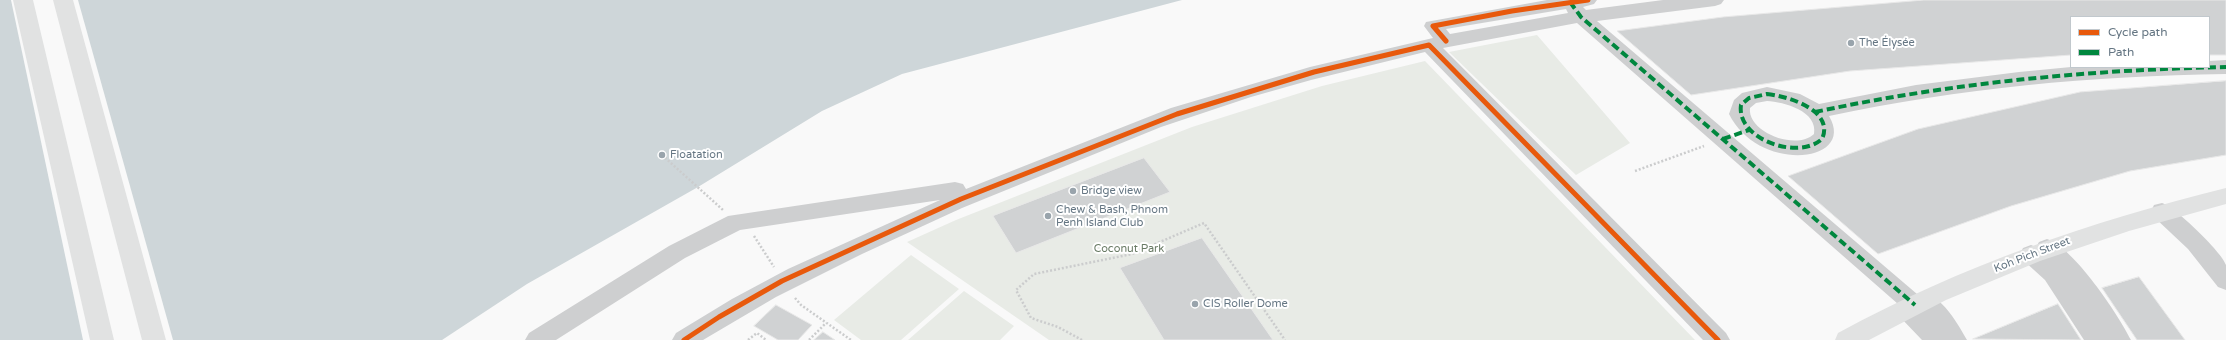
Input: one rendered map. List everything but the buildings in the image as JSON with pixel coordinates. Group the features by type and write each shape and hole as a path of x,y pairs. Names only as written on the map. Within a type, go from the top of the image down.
{"main road":[{"path":"23,0 102,340"},
{"path":"62,0 154,340"},
{"name":"Koh Pich Street","path":"1847,340 1915,305 2039,251 2162,211 2226,196"}],"street":[{"path":"684,340 719,317 782,281 961,199 1176,114 1314,72 1437,43 1526,25 1580,6 1715,0"},
{"path":"1580,6 1717,141 1915,305 1944,321 1955,340"},
{"path":"1437,43 1718,340"},
{"path":"2210,68 2226,67"},
{"path":"1815,112 1880,97 2056,74 2202,68"},
{"path":"1767,94 1791,98 1815,112 1824,125 1825,132 1818,144 1810,148 1788,149 1776,146 1763,140 1749,130 1741,118 1740,110 1742,104 1748,98 1767,94"},
{"path":"1717,141 1749,130"},
{"path":"537,340 677,252 736,222 955,190 961,199"},
{"path":"2162,211 2196,244 2226,282"},
{"path":"2039,251 2097,340"},
{"path":"2039,251 2071,269 2119,340"},
{"path":"1915,305 1934,340"}],"path":[{"path":"1635,171 1717,141"},
{"path":"662,155 698,187"},
{"path":"1082,340 1058,327 1031,318 1016,290 1034,274 1065,269 1132,254 1163,239 1204,223 1285,340"},
{"path":"752,233 782,281 801,305 851,340"},
{"path":"809,340 826,323"},
{"path":"748,340 757,333 766,340"}],"green space":[{"path":"1537,35 1630,143 1576,175 1449,52"},
{"name":"Coconut Park","path":"1425,61 1695,340 1049,340 907,242 956,220 1192,127 1322,86"},
{"path":"911,255 959,289 901,340 861,340 834,320"},
{"path":"964,291 1014,326 1000,340 908,340"}],"shaded area":[{"path":"0,0 1182,0 902,74 822,111 698,187 527,284 442,340 0,340"}],"pier":[{"path":"11,0 78,0 173,340 83,340"}],"marked path":[{"path":"1570,2 1581,17 1915,305"},
{"path":"2210,67 2226,67"},
{"path":"1815,112 1865,101 1968,84 2019,78 2122,70 2174,68"},
{"path":"1767,94 1799,101 1815,112 1824,127 1822,139 1810,147 1794,149 1780,147 1753,133 1744,123 1739,114 1741,105 1749,98 1767,94"},
{"path":"1723,139 1749,130"}],"cycle path":[{"path":"1446,41 1433,26 1512,11 1588,0"},
{"path":"684,340 719,317 782,281 961,199 1177,114 1314,72 1429,45 1718,340"}],"place":[{"name":"The Élysée","path":"1851,43"},
{"name":"Floatation","path":"662,155"},
{"name":"Bridge view","path":"1073,191"},
{"name":"Chew & Bash, Phnom Penh Island Club","path":"1048,216"},
{"name":"CIS Roller Dome","path":"1195,304"}]}
